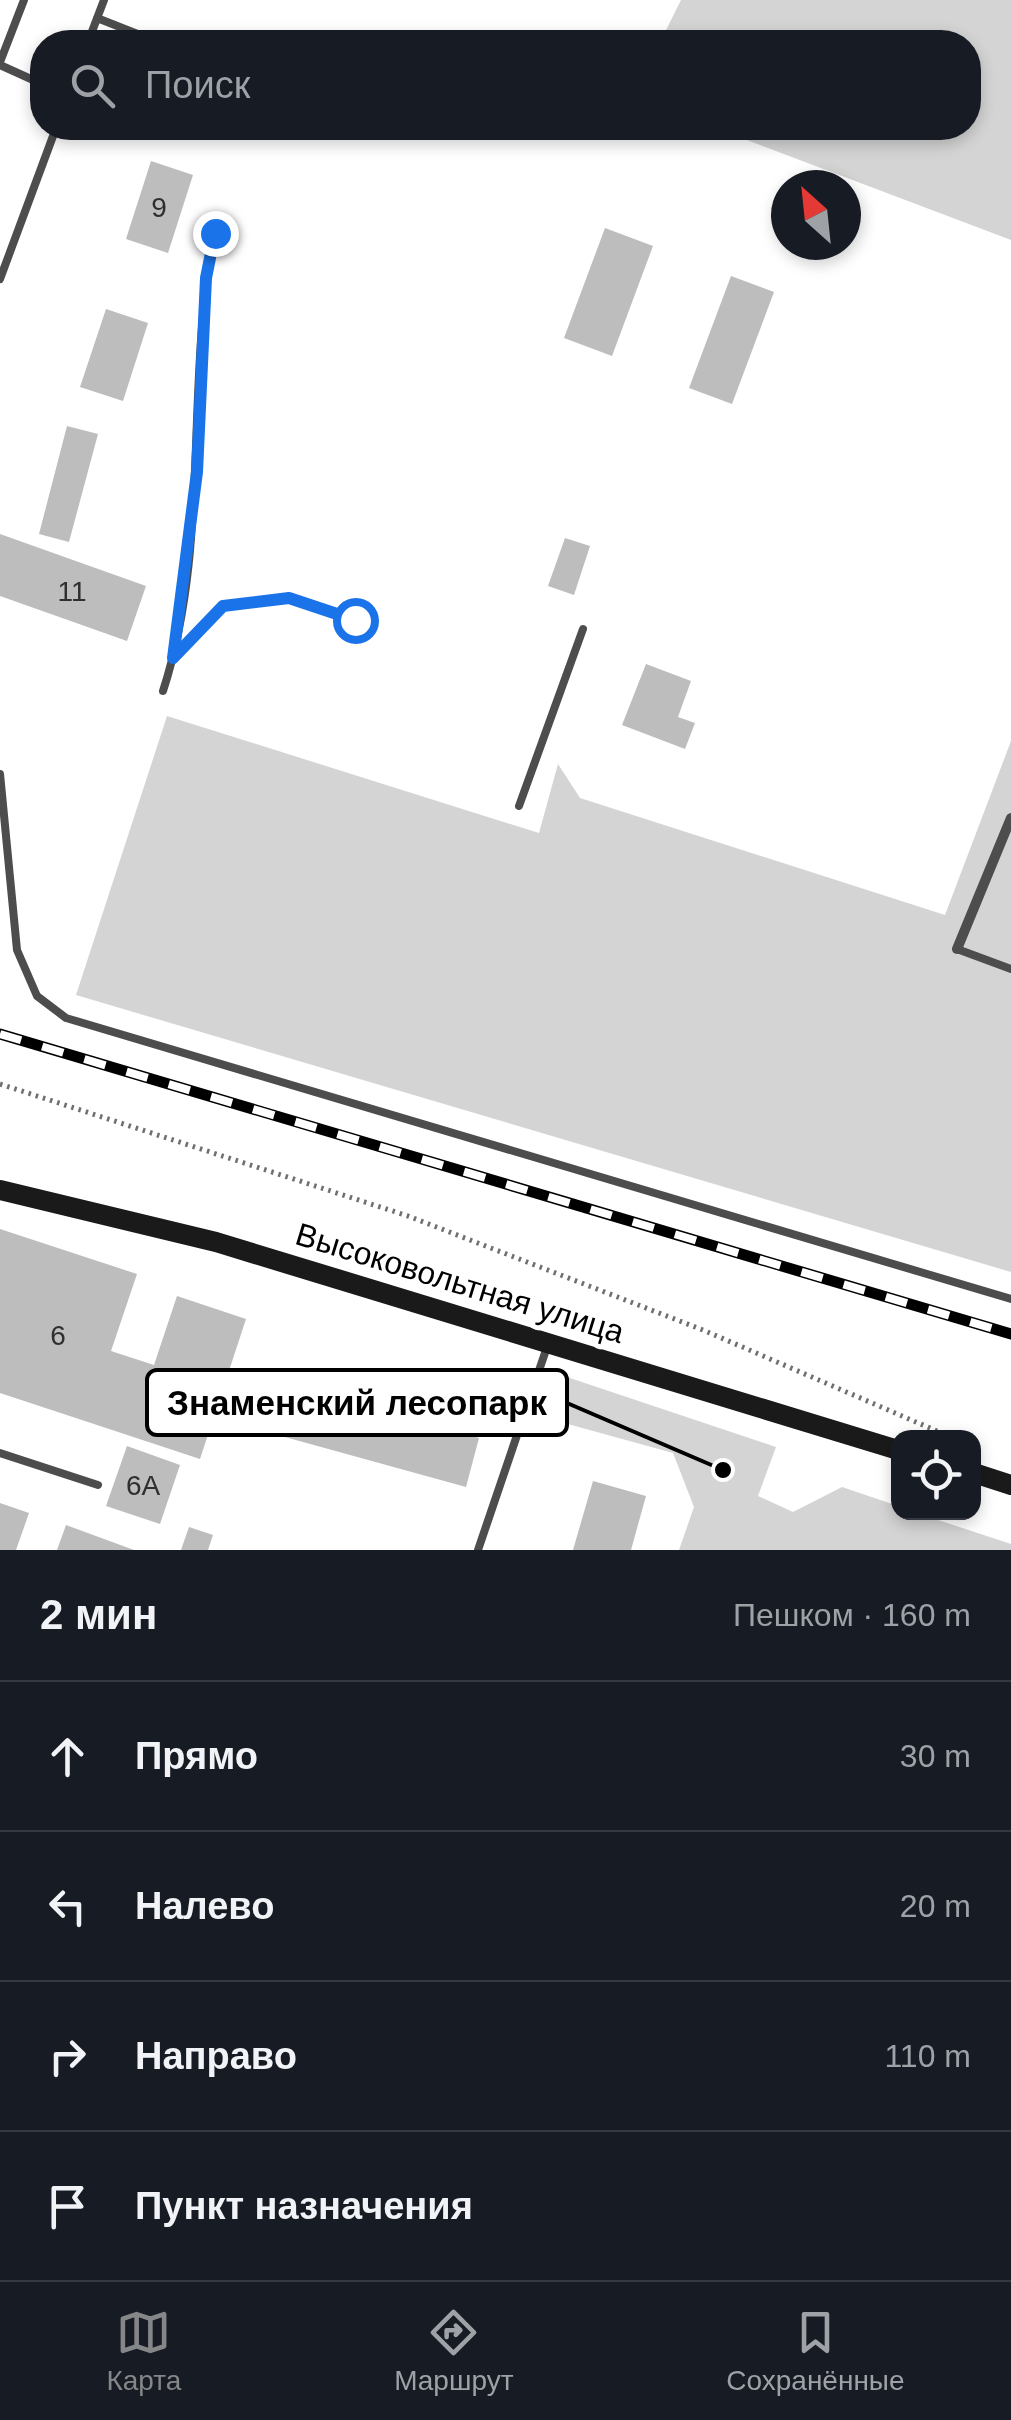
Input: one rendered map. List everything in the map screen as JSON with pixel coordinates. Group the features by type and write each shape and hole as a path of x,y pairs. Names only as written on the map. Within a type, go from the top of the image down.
{"main road":[{"name":"Высоковольтная улица","path":"0,1190 216,1242 550,1340 891,1448"},
{"path":"981,1475 1011,1485"}],"street":[{"path":"957,948 1011,818"}],"lane":[{"path":"24,0 0,64 30,78"},
{"path":"93,30 104,0"},
{"path":"98,18 128,30"},
{"path":"0,279 52,140"},
{"path":"162,690 173,658 197,472 206,278 215,233"},
{"path":"173,658 223,606 289,598 355,620"},
{"path":"519,806 583,628"},
{"path":"0,774 16,950 37,996 66,1018 1011,1299"},
{"path":"957,948 1011,969"},
{"path":"478,1550 550,1340"},
{"path":"0,1452 98,1485"}],"path":[{"path":"0,1084 408,1216 704,1330 934,1430"}],"shaded area":[{"path":"681,0 1011,0 1011,240 861,183 861,170 826,170 747,140 981,140 981,30 666,30"},
{"path":"167,716 539,833 558,764 580,798 945,915 1011,741 1011,1272 76,995"},
{"path":"555,1373 776,1447 758,1496 793,1512 842,1487 891,1504 891,1520 938,1520 1011,1544 1011,1550 679,1550 694,1507 673,1453 546,1418"}],"building":[{"path":"151,161 193,175 168,253 126,239"},
{"path":"605,228 653,246 612,356 564,338"},
{"path":"731,276 774,292 732,404 689,388"},
{"path":"106,309 148,323 123,401 80,387"},
{"path":"67,426 98,434 69,542 39,534"},
{"path":"0,534 146,586 127,641 0,596"},
{"path":"565,538 590,546 574,595 548,586"},
{"path":"646,664 691,681 678,717 695,723 685,749 622,725"},
{"path":"0,1229 137,1274 111,1351 154,1365 177,1296 246,1319 200,1459 0,1393"},
{"path":"287,1384 479,1438 466,1487 274,1434"},
{"path":"127,1446 180,1465 160,1524 106,1506"},
{"path":"593,1481 646,1496 631,1550 573,1550"},
{"path":"0,1503 29,1513 16,1550 0,1550"},
{"path":"66,1525 134,1550 57,1550"},
{"path":"189,1527 213,1535 208,1550 181,1550"}],"railway":[{"path":"0,1034 1011,1334"}],"place":[{"name":"Знаменский лесопарк","path":"723,1470"}],"route":[{"path":"215,233 206,278 197,472 173,658 223,606 289,598 355,620"}]}
